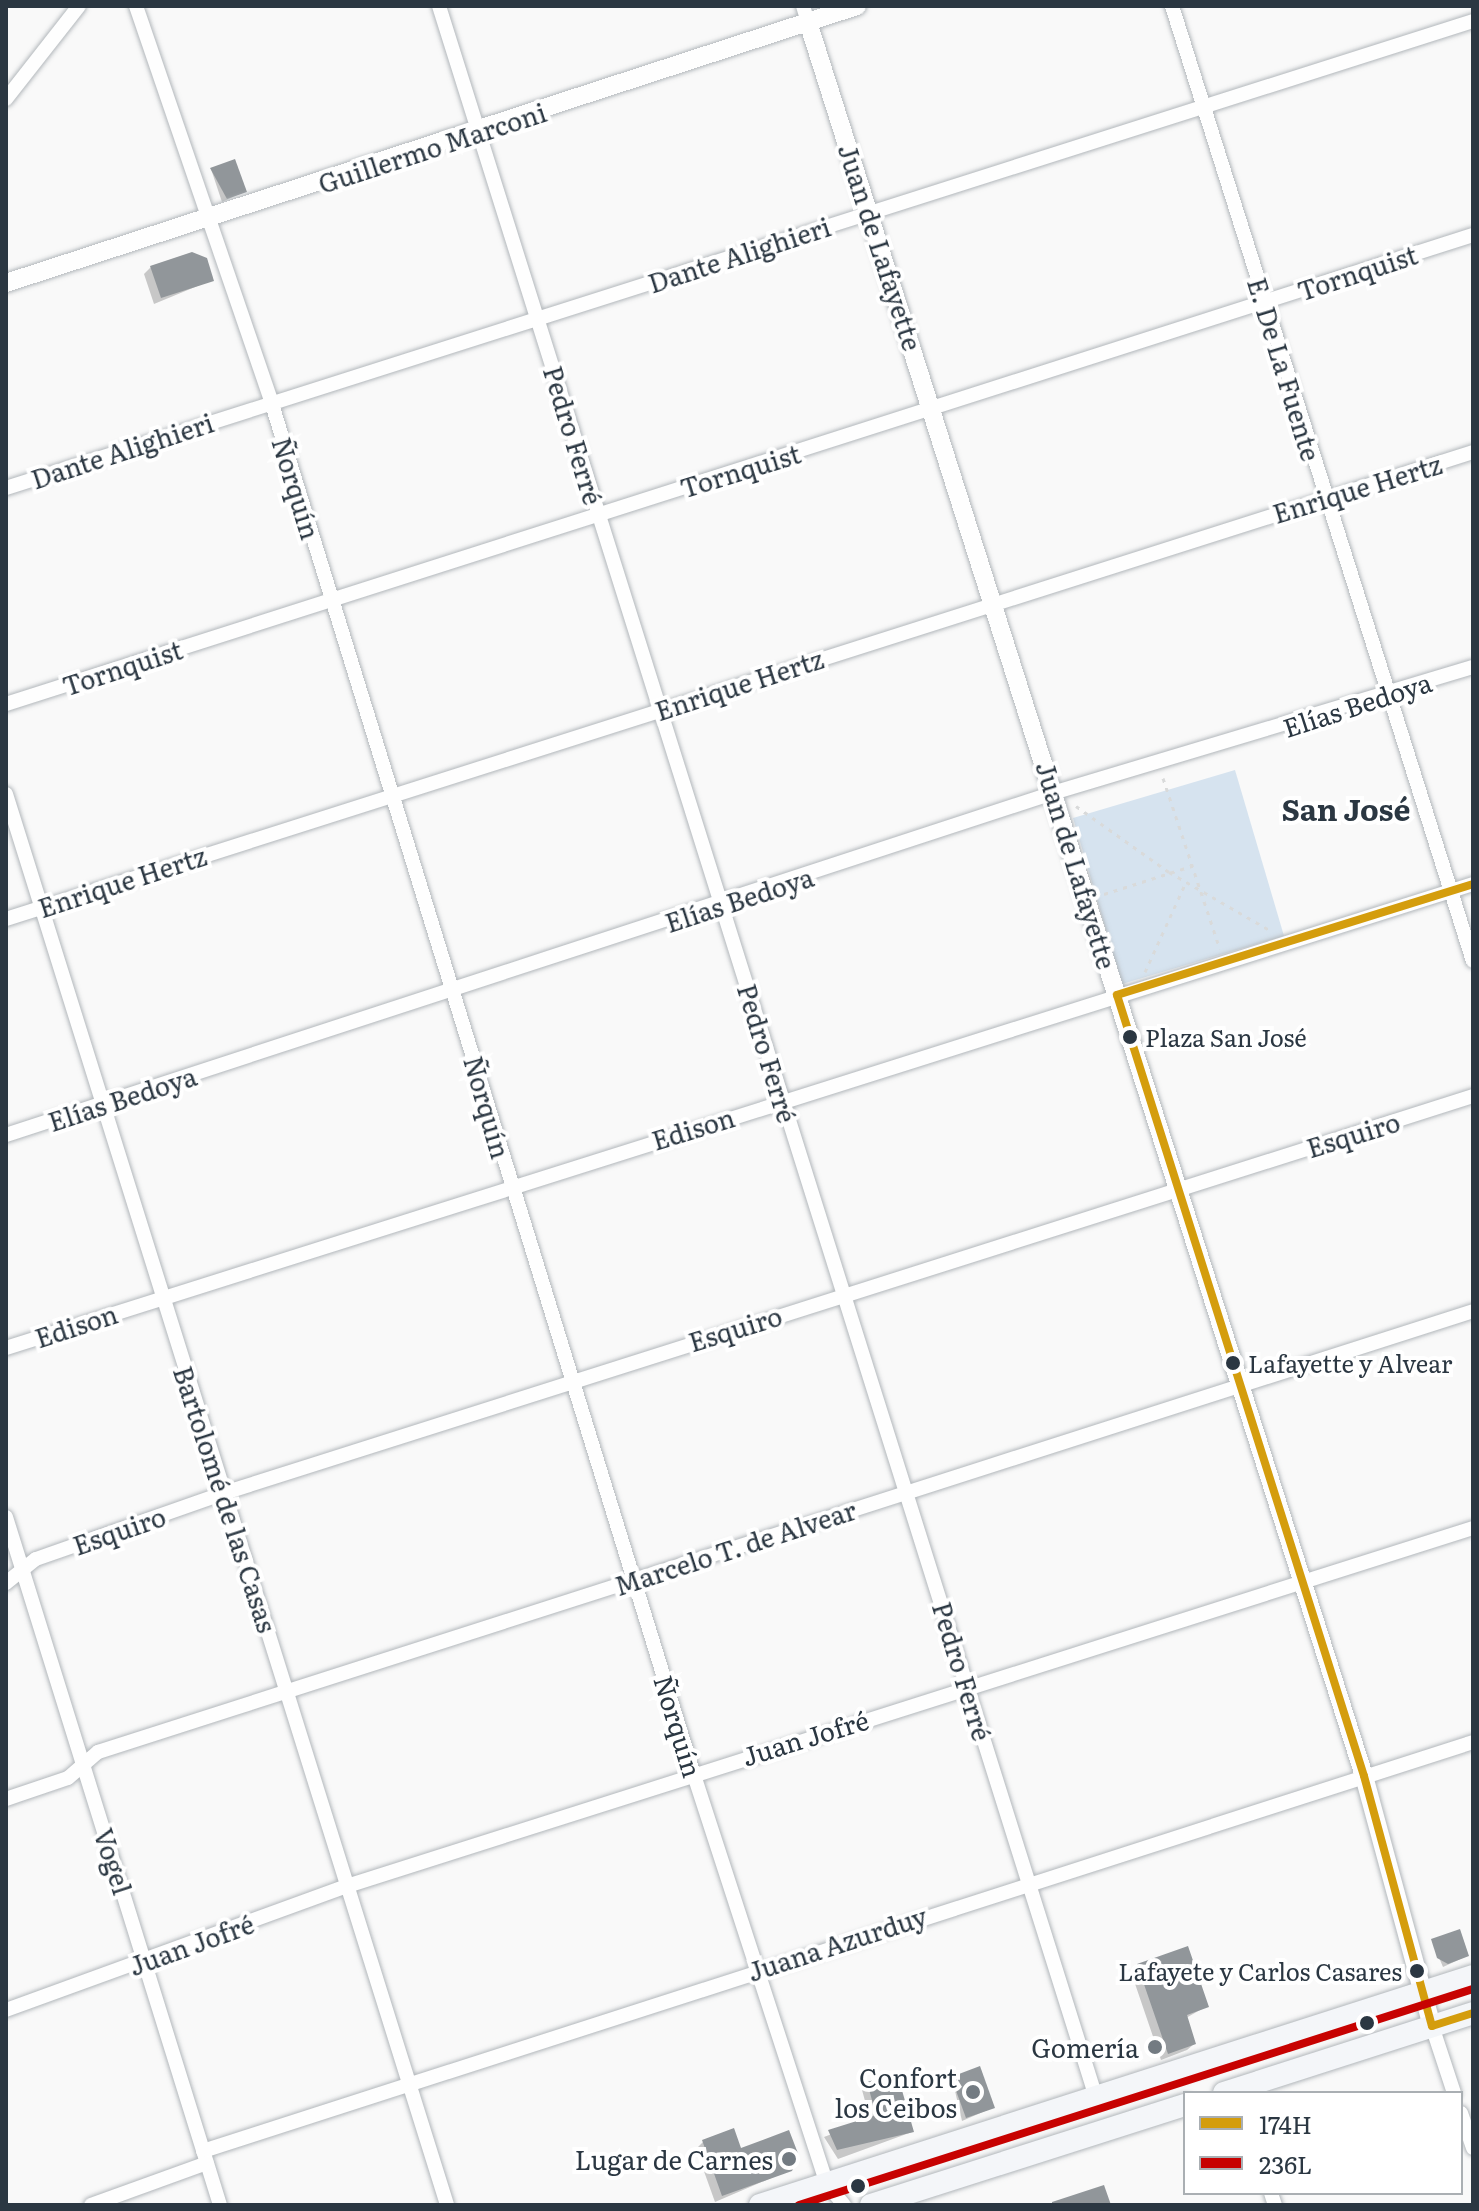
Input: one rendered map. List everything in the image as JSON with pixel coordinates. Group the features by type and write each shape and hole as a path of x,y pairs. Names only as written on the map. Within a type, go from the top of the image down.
{"main road":[{"path":"760,2205 1097,2101 1473,1976"},
{"path":"1236,2091 1473,2013"},
{"path":"871,2205 1183,2106"}],"street":[{"path":"6,99 79,6"},
{"name":"Ñorquín","path":"136,6 271,401 693,1772 827,2184 844,2205"},
{"name":"Pedro Ferré","path":"439,6 1097,2101"},
{"name":"Guillermo Marconi","path":"6,283 478,131 805,14 857,6"},
{"name":"E. De La Fuente","path":"1172,6 1324,497 1473,961"},
{"name":"Juan de Lafayette","path":"805,14 1056,792 1177,1189 1364,1776 1427,1992 1432,2026 1453,2091"},
{"name":"Dante Alighieri","path":"6,488 271,401 1473,21"},
{"name":"Tornquist","path":"6,704 1473,235"},
{"name":"Enrique Hertz","path":"6,919 391,793 1473,452"},
{"name":"Elías Bedoya","path":"6,1135 722,905 1056,792 1159,766 1473,667"},
{"name":"Bartolomé de las Casas","path":"6,794 161,1298 288,1691 447,2205"},
{"name":"Edison","path":"6,1348 511,1185 1473,884"},
{"name":"Esquiro","path":"6,1583 36,1559 224,1493 574,1379 1473,1096"},
{"name":"Marcelo T. de Alvear","path":"6,1799 68,1778 98,1752 1473,1311"},
{"name":"Vogel","path":"6,1517 220,2205"},
{"name":"Juan Jofré","path":"6,2010 347,1886 693,1772 1473,1528"},
{"name":"Juana Azurduy","path":"91,2205 205,2157 410,2080 1473,1742"},
{"path":"1463,2119 1473,2148"}],"path":[{"path":"1159,766 1223,961"},
{"path":"1056,792 1169,872 1289,941"},
{"path":"1088,900 1192,866"},
{"path":"1136,990 1186,882"}],"shaded area":[{"name":"Plaza San José","path":"1235,770 1284,936 1122,984 1073,818"}],"building":[{"path":"235,159 247,192 227,199 210,168"},
{"path":"192,252 207,258 214,281 161,298 150,266"},
{"path":"1460,1929 1469,1956 1448,1964 1437,1958 1431,1939"},
{"path":"1188,1946 1209,2007 1187,2015 1196,2044 1168,2054 1137,1964"},
{"name":"Confort los Ceibos","path":"980,2066 995,2108 966,2118 951,2077"},
{"path":"897,2073 914,2132 837,2150 828,2130 876,2115 867,2082"},
{"path":"734,2128 741,2148 789,2130 799,2156 792,2171 722,2196 702,2140"},
{"path":"1104,2185 1111,2205 1052,2205 1052,2202"}],"transit line":[{"name":"174H","path":"1117,995 1473,884"},
{"name":"174H","path":"1117,995 1364,1776 1432,2026 1473,2013"},
{"name":"236L","path":"799,2205 1473,1989"}],"place":[{"name":"Plaza San José","path":"1130,1037"},
{"name":"Lafayette y Alvear","path":"1233,1363"},
{"name":"Lafayete y Carlos Casares","path":"1417,1971"},
{"name":"Gomería","path":"1155,2047"},
{"name":"Confort los Ceibos","path":"973,2092"},
{"name":"Lugar de Carnes","path":"789,2159"}],"district":[{"name":"San José","path":"1346,808"}]}
